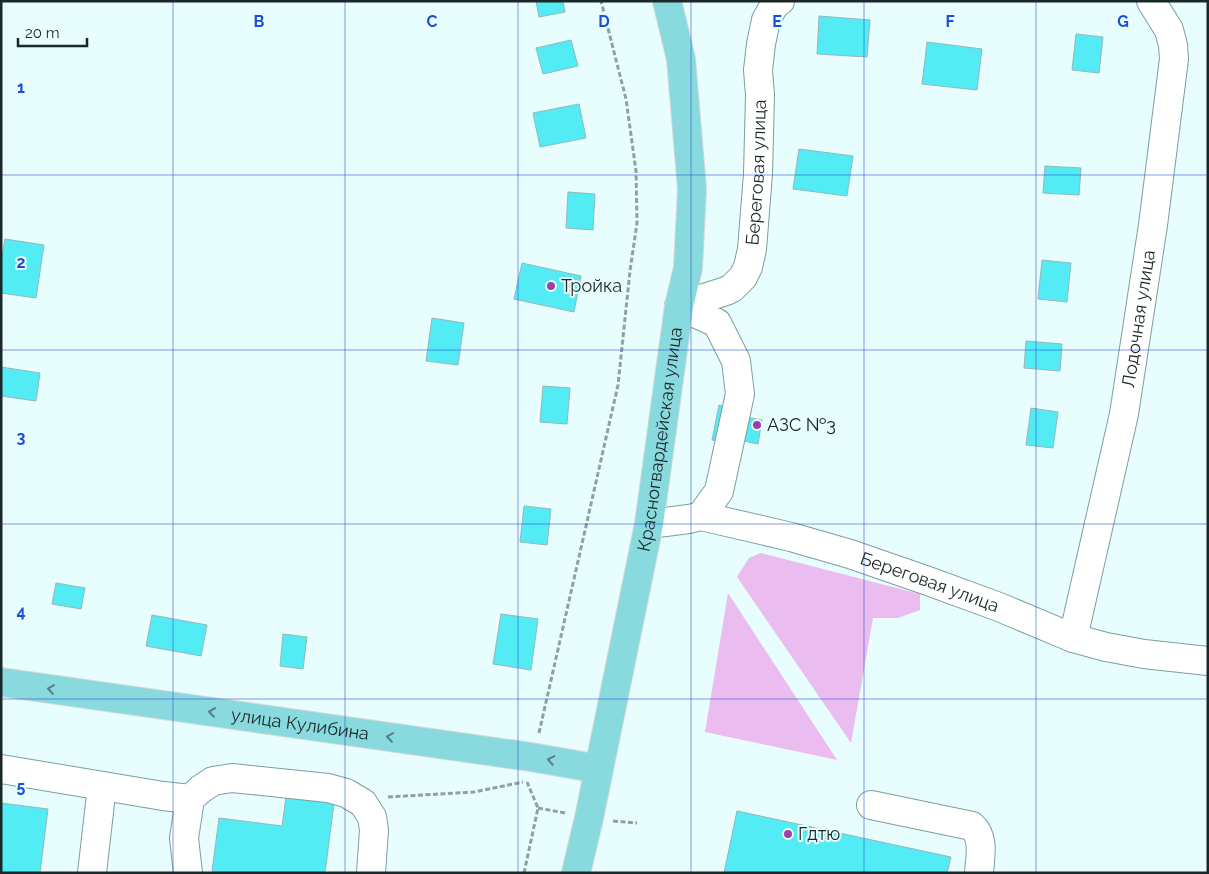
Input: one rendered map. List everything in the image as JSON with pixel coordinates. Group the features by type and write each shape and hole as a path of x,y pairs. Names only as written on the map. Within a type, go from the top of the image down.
{"main road":[{"name":"Красногвардейская улица","path":"576,873 649,524 679,306 688,268 692,189 681,60 667,1"},
{"name":"улица Кулибина","path":"1,682 529,769 598,769"}],"street":[{"name":"Береговая улица","path":"679,306 732,288 743,277 748,267 752,249 758,174 760,95 758,70 761,44 766,20 775,4 780,1"},
{"name":"Лодочная улица","path":"1073,638 1124,414 1153,225 1174,59 1169,30 1151,1"},
{"path":"679,306 718,323 736,362 740,394 718,491 701,516"},
{"name":"Береговая улица","path":"649,524 689,520 701,516 791,537 850,554 981,601 1073,638 1106,647 1144,654 1208,661"},
{"path":"1,769 190,799"},
{"path":"188,873 184,838 190,799 213,780 232,778 328,788 346,793 363,803 372,817 374,830 371,873"},
{"path":"92,873 102,786"},
{"path":"871,805 972,826 978,831 981,845 979,873"}],"path":[{"path":"524,873 538,808 529,769 618,385 637,223 636,171 626,99 601,1"},
{"path":"363,803 388,797 474,792 529,769"}],"shaded area":[{"path":"761,553 920,594 920,610 898,618 873,618 851,743 737,577 749,558"},
{"path":"728,593 837,760 705,732"}],"building":[{"path":"536,1 563,1 565,12 539,17"},
{"path":"819,16 870,20 867,57 817,54"},
{"path":"1076,34 1103,37 1099,73 1072,70"},
{"path":"571,40 578,66 543,74 536,48"},
{"path":"927,42 982,49 977,90 922,84"},
{"path":"579,104 586,138 540,147 533,113"},
{"path":"799,149 853,156 847,196 793,189"},
{"path":"1045,166 1081,168 1079,195 1043,193"},
{"path":"568,192 595,194 593,230 566,228"},
{"path":"5,239 44,245 36,298 1,293 1,263"},
{"path":"1042,260 1071,263 1067,302 1038,299"},
{"path":"522,263 581,276 574,312 514,299"},
{"path":"432,318 464,323 458,365 426,361"},
{"path":"1026,341 1062,344 1060,371 1024,368"},
{"path":"1,367 40,373 36,401 1,396"},
{"path":"543,386 570,388 567,424 540,422"},
{"path":"719,405 741,409 740,416 762,420 758,444 734,439 733,444 712,440"},
{"path":"1031,408 1058,412 1053,448 1026,445"},
{"path":"524,506 551,509 547,545 520,542"},
{"path":"56,583 85,588 81,609 52,604"},
{"path":"501,614 538,619 531,670 493,664"},
{"path":"152,615 207,625 201,656 146,646"},
{"path":"283,634 307,637 303,669 280,666"},
{"path":"286,797 334,803 325,873 222,873 212,871 219,818 282,826"},
{"path":"1,803 48,809 40,873 1,873"},
{"name":"Гдтю","path":"737,811 951,857 947,873 724,873"}],"place":[{"name":"Тройка","path":"551,286"},
{"name":"АЗС №3","path":"757,425"},
{"name":"Гдтю","path":"788,834"}]}
